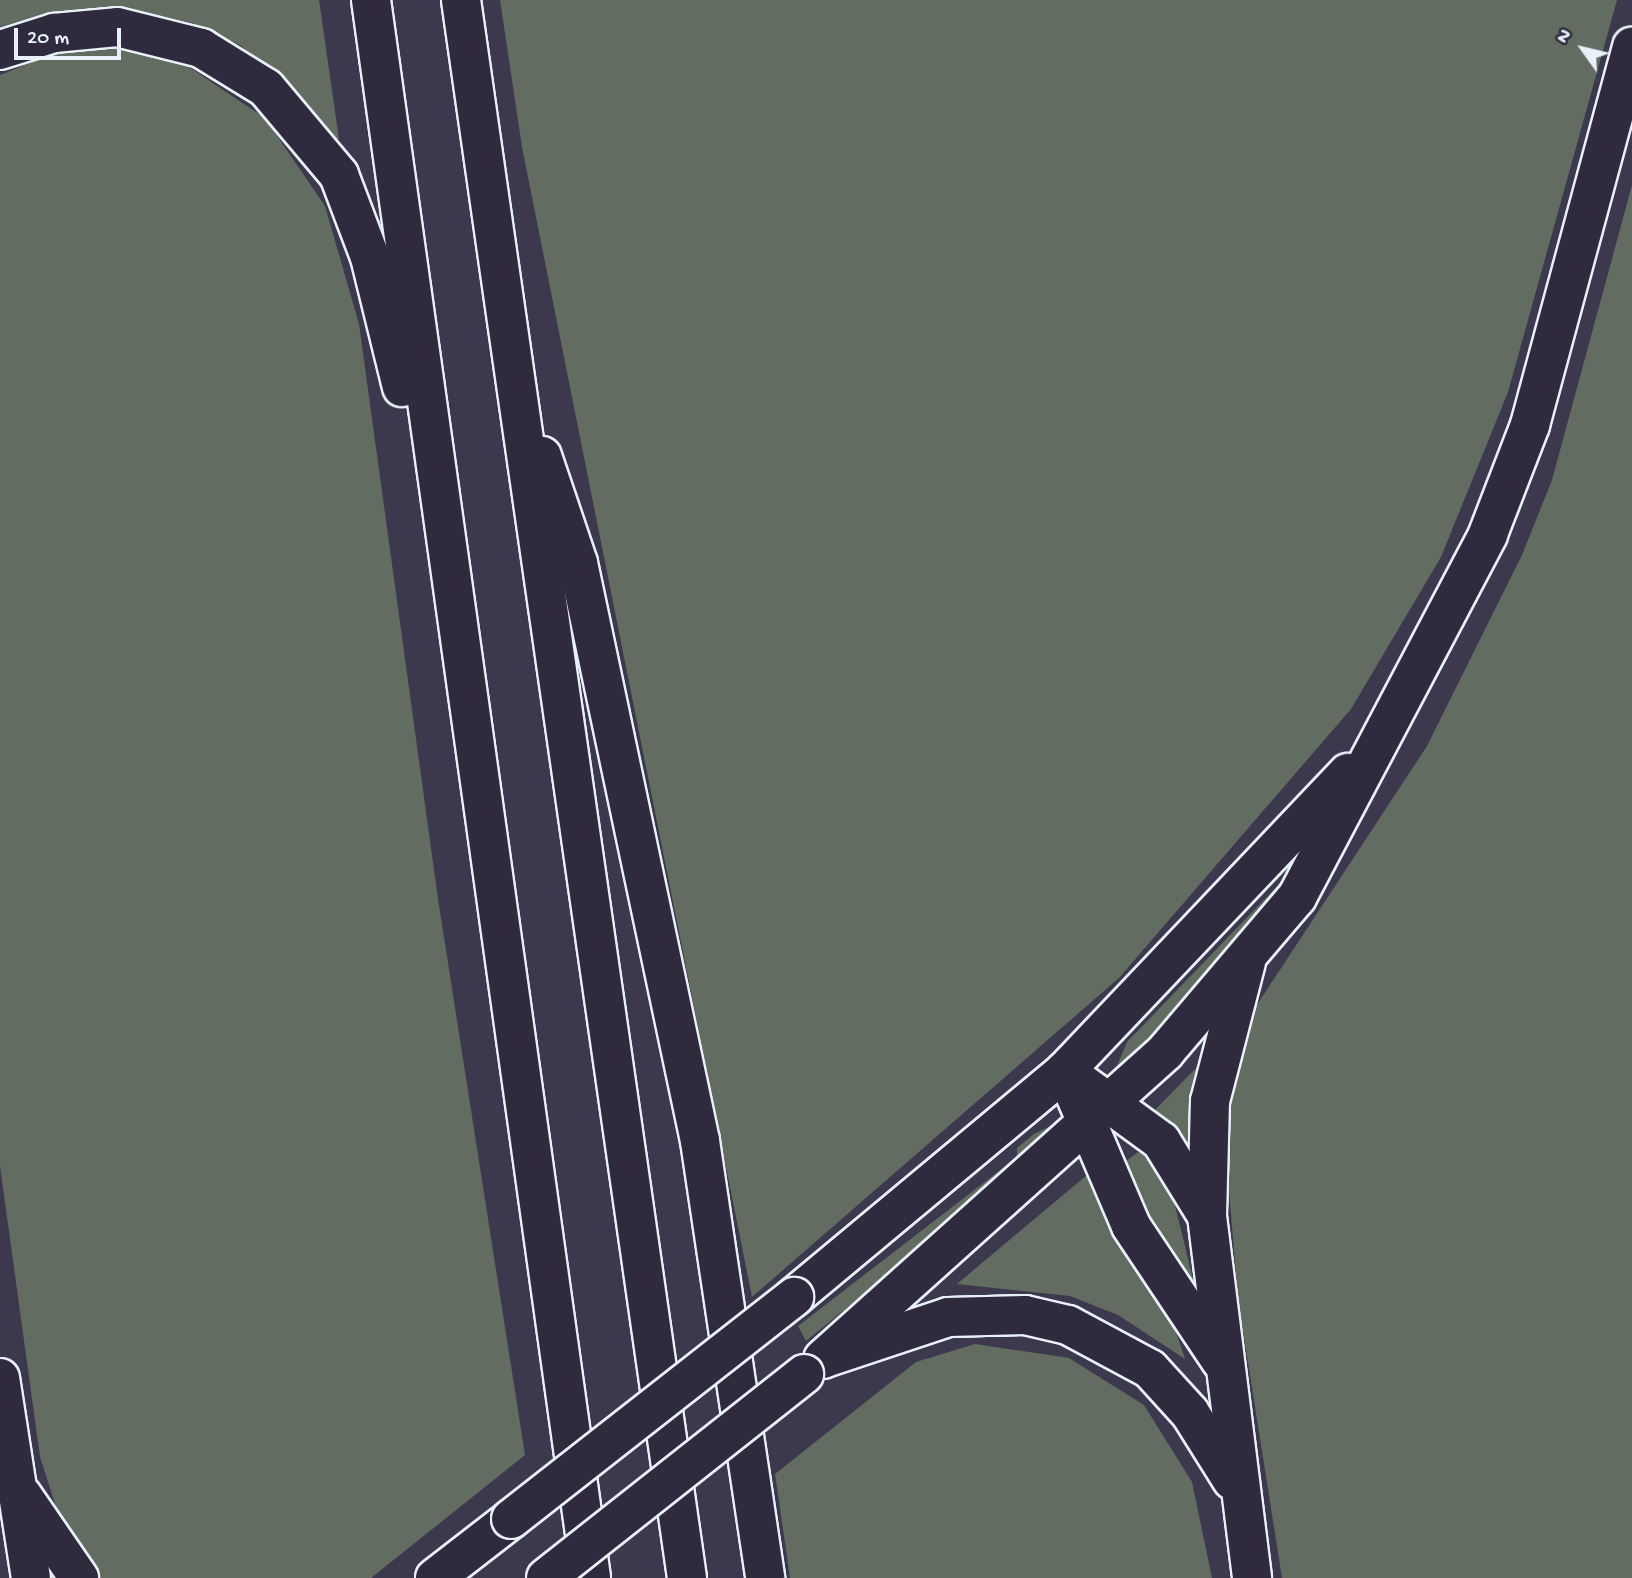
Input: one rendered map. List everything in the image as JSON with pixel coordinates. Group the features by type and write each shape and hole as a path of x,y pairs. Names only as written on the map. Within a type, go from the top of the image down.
{"main road":[{"path":"371,0 591,1578"},
{"path":"461,0 687,1578"},
{"path":"0,50 54,33 117,27 201,48 266,88 313,139 339,175 370,257 451,586"},
{"path":"546,1578 815,1366 1101,1114 1246,962 1297,897 1401,709 1488,534 1530,425 1632,47"},
{"path":"512,368 578,563 700,1140 765,1578"},
{"path":"435,1578 794,1297 1065,1071 1323,805 1401,709"},
{"path":"1246,962 1210,1101 1207,1216 1238,1490 1252,1578"},
{"path":"1065,1071 1101,1114 1171,1153 1207,1216"},
{"path":"1101,1114 1131,1226 1224,1365"},
{"path":"815,1366 948,1317 1025,1315 1068,1325 1127,1352 1170,1389 1238,1490"},
{"path":"0,1378 25,1570"},
{"path":"15,1485 79,1578"}],"green space":[{"path":"0,0 319,0 339,139 329,142 302,98 240,45 192,23 139,11 50,12 0,27"},
{"path":"500,0 1617,0 1508,392 1441,557 1351,709 1119,978 752,1297 522,147"},
{"path":"100,47 144,51 186,65 265,118 325,206 359,324 438,899 525,1455 371,1578 99,1578 66,1538 40,1457 0,1166 0,75 60,51"},
{"path":"1632,185 1632,1578 1282,1578 1238,1299 1224,1129 1229,1078 1249,1017 1427,746 1522,555 1552,480"},
{"path":"1283,880 1185,1011 1115,1071 1127,1042"},
{"path":"1197,1067 1197,1072 1190,1147 1154,1111"},
{"path":"1057,1123 1064,1131 806,1341 798,1326 1017,1157 1017,1148 1034,1134"},
{"path":"1138,1152 1157,1161 1168,1177 1194,1283 1154,1231 1124,1173 1125,1162"},
{"path":"1087,1175 1171,1317 1185,1359 1118,1315 1070,1296 957,1284"},
{"path":"975,1344 1069,1358 1144,1405 1192,1482 1212,1578 790,1578 775,1474 916,1362"}]}
